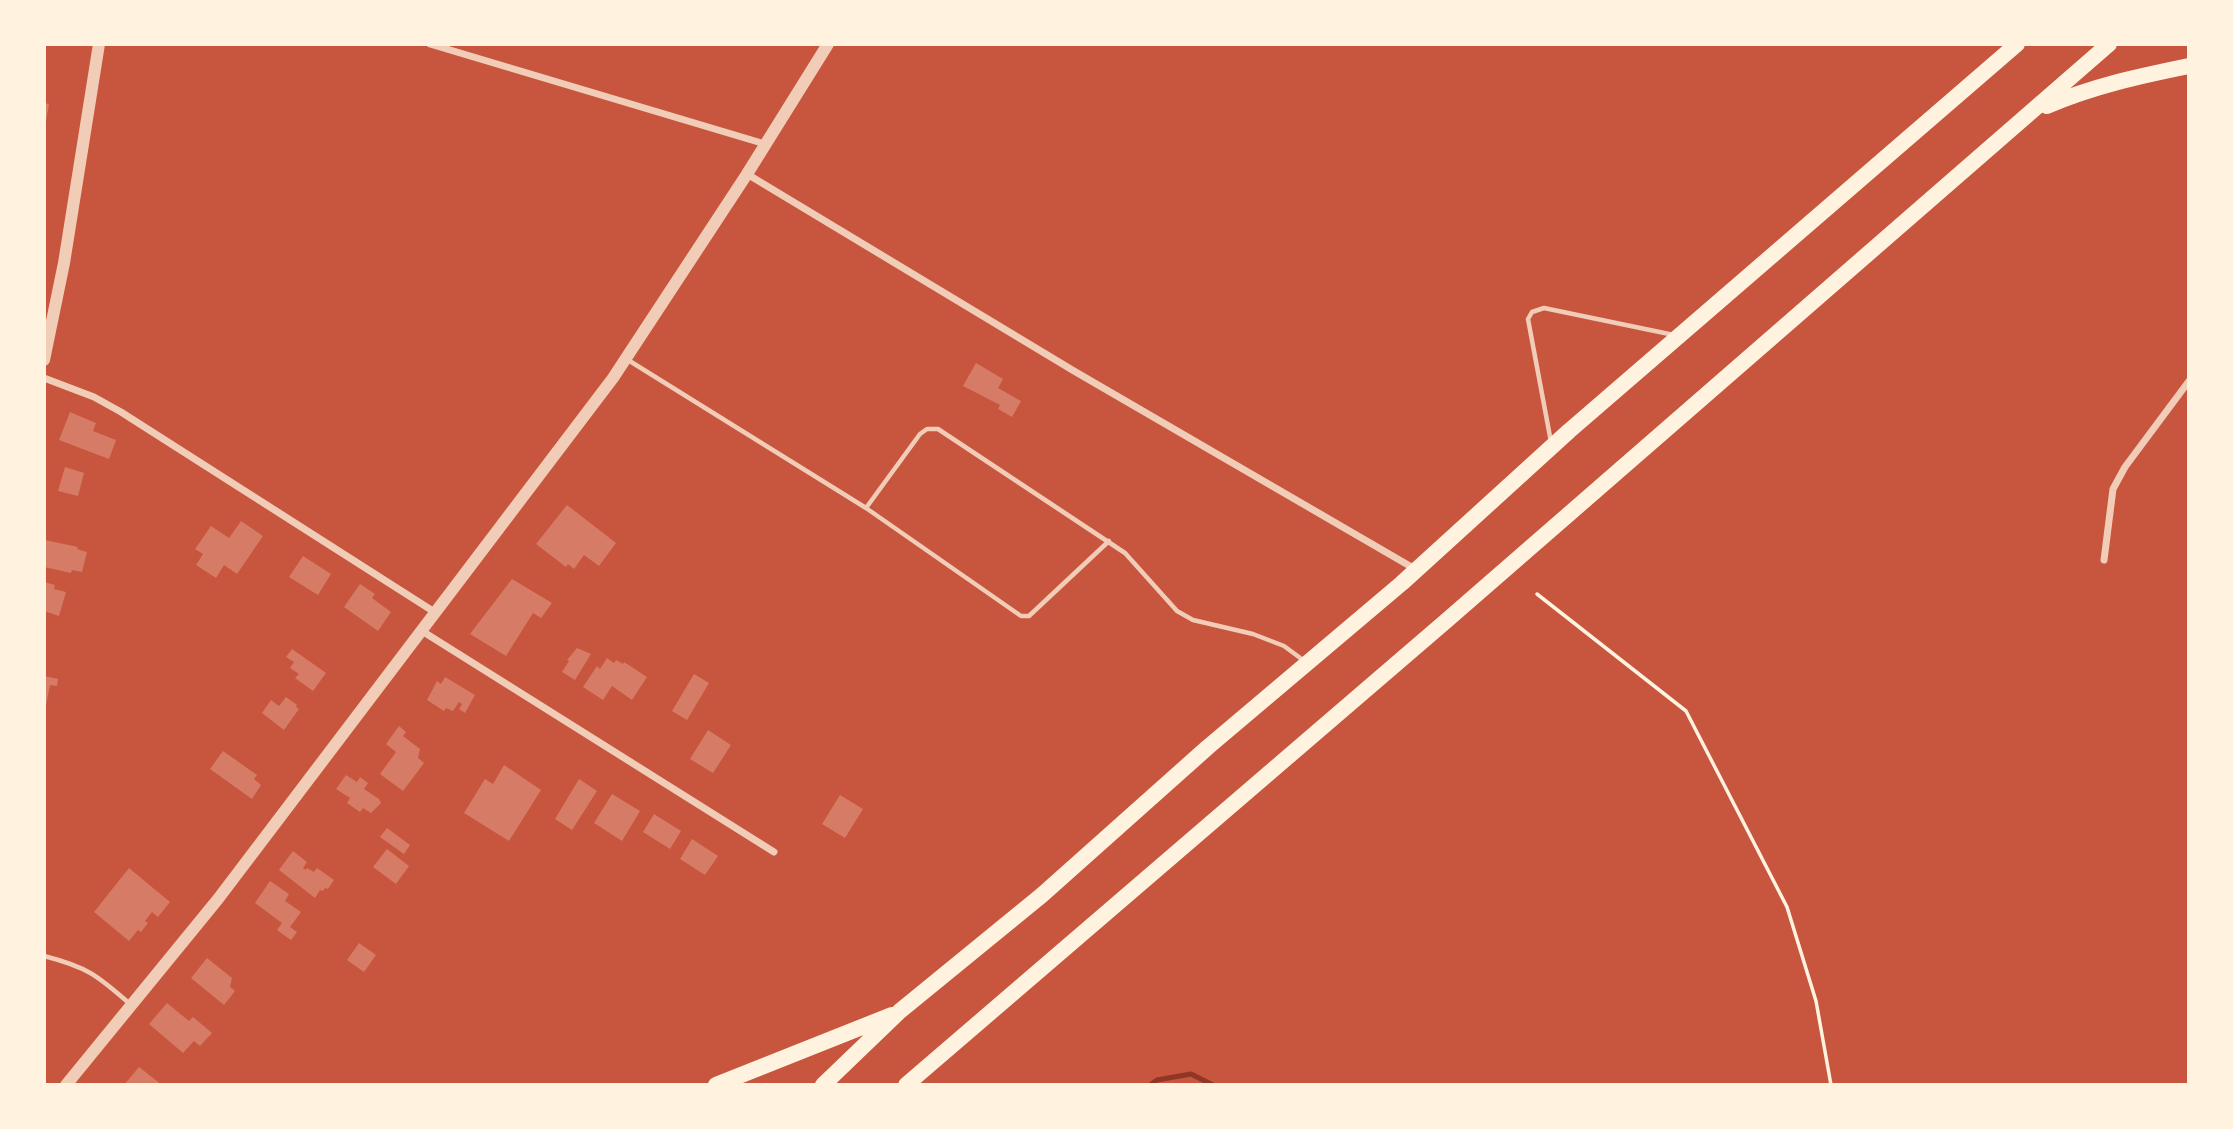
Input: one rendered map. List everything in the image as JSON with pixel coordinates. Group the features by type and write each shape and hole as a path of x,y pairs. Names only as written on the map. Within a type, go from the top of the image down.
{"highway":[{"path":"823,1085 900,1011 1042,895 1208,747 1416,570 1552,447 2017,44"},
{"path":"906,1085 2109,44"},
{"path":"2032,112 2074,94 2189,66"},
{"path":"716,1085 900,1011"}],"street":[{"path":"44,360 64,263 99,44"},
{"path":"430,44 765,144"},
{"path":"66,1085 218,899 626,359 828,44"},
{"path":"747,174 1074,371 1416,570"},
{"path":"44,378 94,397 131,418 436,613"},
{"path":"2104,559 2108,510 2113,489 2125,467 2189,381"},
{"path":"422,631 774,852"}],"lane":[{"path":"1552,447 1528,319 1532,312 1544,308 1681,336"},
{"path":"626,359 866,508 1021,616 1029,616 1109,541"},
{"path":"866,508 920,434 927,429 938,429 1125,553 1177,611 1193,620 1253,634 1284,646 1306,663"},
{"path":"44,957 95,974 132,1005"}],"path":[{"path":"1537,594 1686,711 1787,907 1816,1001 1830,1085"}],"building":[{"path":"44,103 49,104 46,121 44,120"},
{"path":"976,363 1003,379 998,388 1021,401 1012,417 998,409 1000,405 963,386"},
{"path":"70,412 96,423 93,431 116,440 109,459 59,440"},
{"path":"65,467 84,473 78,496 58,491"},
{"path":"567,505 616,543 599,566 584,555 574,569 568,564 566,567 536,544"},
{"path":"241,521 263,536 237,574 224,565 216,578 196,565 203,554 195,549 211,526 229,538"},
{"path":"45,540 78,547 77,549 87,552 82,572 72,570 71,573 44,567"},
{"path":"303,556 331,574 318,595 289,577"},
{"path":"512,579 552,603 541,618 533,613 506,656 470,634"},
{"path":"44,582 55,585 54,589 66,592 59,616 44,611"},
{"path":"360,584 375,594 372,598 391,612 378,631 344,607"},
{"path":"577,648 591,654 575,680 562,672 569,661 567,660"},
{"path":"292,649 326,673 313,691 295,678 299,674 290,668 294,662 286,657"},
{"path":"607,658 614,663 616,660 623,664 624,662 647,677 632,700 612,686 603,700 583,687 597,666 600,669"},
{"path":"694,674 709,683 687,720 672,711"},
{"path":"44,676 58,679 57,686 50,685 46,705 44,704"},
{"path":"445,677 475,695 465,713 459,709 462,704 459,702 453,711 446,708 444,711 427,700 437,681 441,684"},
{"path":"286,697 299,709 284,730 262,713 271,700 279,706"},
{"path":"399,726 406,732 403,736 420,749 418,758 424,763 403,791 380,774 396,752 386,744"},
{"path":"708,730 731,745 713,773 690,759"},
{"path":"223,751 257,775 254,779 261,785 252,799 210,769"},
{"path":"504,765 541,790 509,841 464,813 485,779 493,784"},
{"path":"346,775 357,782 360,777 368,783 364,789 379,799 381,803 371,813 363,808 360,812 347,803 350,798 336,789"},
{"path":"579,779 597,791 572,830 555,819"},
{"path":"612,794 640,811 622,841 594,823"},
{"path":"840,795 863,809 845,838 822,824"},
{"path":"654,814 681,831 670,849 643,832"},
{"path":"387,828 410,845 404,854 380,837"},
{"path":"692,839 718,856 705,875 680,859"},
{"path":"387,849 409,866 396,884 373,867"},
{"path":"293,851 307,862 303,868 314,872 317,868 334,880 328,889 320,890 315,898 279,870"},
{"path":"129,868 170,902 158,917 152,912 141,932 138,930 129,941 94,912"},
{"path":"270,881 289,894 285,901 301,912 290,927 297,932 291,940 277,930 282,923 255,903"},
{"path":"359,943 376,955 364,972 347,960"},
{"path":"207,958 232,978 230,987 235,991 224,1005 191,978"},
{"path":"167,1003 189,1021 193,1017 212,1033 200,1046 194,1041 183,1053 149,1024"},
{"path":"139,1067 162,1085 124,1085"}],"waterway":[{"path":"1150,1085 1157,1080 1191,1074 1213,1085"}]}
